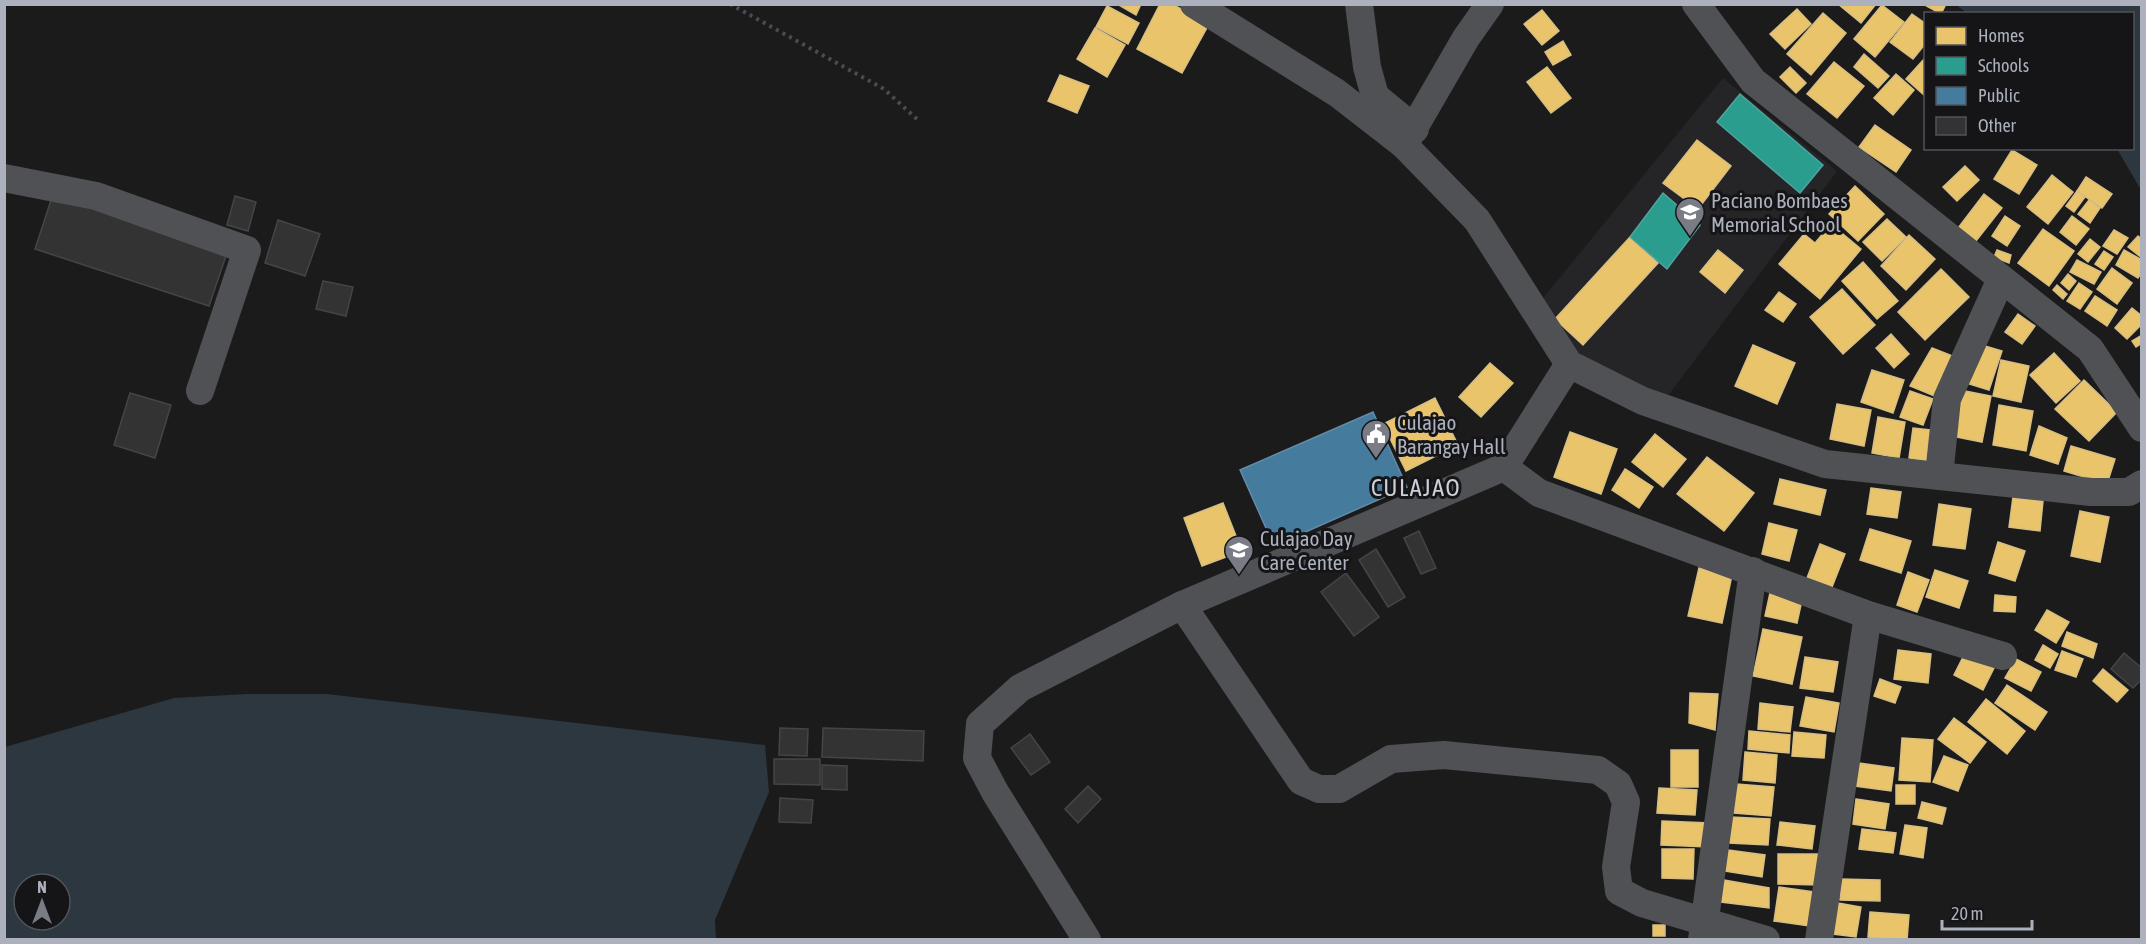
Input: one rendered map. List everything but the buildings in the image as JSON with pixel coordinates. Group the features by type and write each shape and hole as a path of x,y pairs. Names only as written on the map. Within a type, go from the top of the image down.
{"street":[{"path":"1194,4 1410,137"},
{"path":"1359,4 1367,67 1375,96 1477,220 1569,364 1643,401 1825,465 2091,492 2129,492 2142,484"},
{"path":"1410,137 1466,38 1490,4"},
{"path":"1696,4 1753,81 2090,349 2142,428"},
{"path":"4,178 96,196 247,250 200,391"},
{"path":"1939,476 1947,399 2001,279"},
{"path":"1087,939 995,792 977,758 980,724 1020,688 1182,605 1504,467 1569,364"},
{"path":"1504,467 1539,493 1868,615 2003,656"},
{"path":"1703,931 1753,571"},
{"path":"1182,605 1301,781 1319,789 1339,789 1391,759 1444,755 1598,771 1618,784 1626,802 1616,867 1619,891 1703,931 1766,939"},
{"path":"1819,939 1868,615"}],"path":[{"path":"730,4 884,89 919,121"}],"shaded area":[{"path":"1956,5 2141,5 2141,190 2118,150 2134,150 2134,12 1966,12"},
{"name":"Paciano Bombaes Memorial School","path":"1723,78 1837,171 1667,397 1578,354 1539,303"},
{"path":"247,694 327,694 765,745 769,792 715,920 716,939 5,939 5,747 174,698"}],"place":[{"name":"Paciano Bombaes Memorial School","path":"1690,238"},
{"name":"Culajao Barangay Hall","path":"1376,460"},
{"name":"Culajao Day Care Center","path":"1239,576"}],"district":[{"name":"CULAJAO","path":"1416,487"}]}
